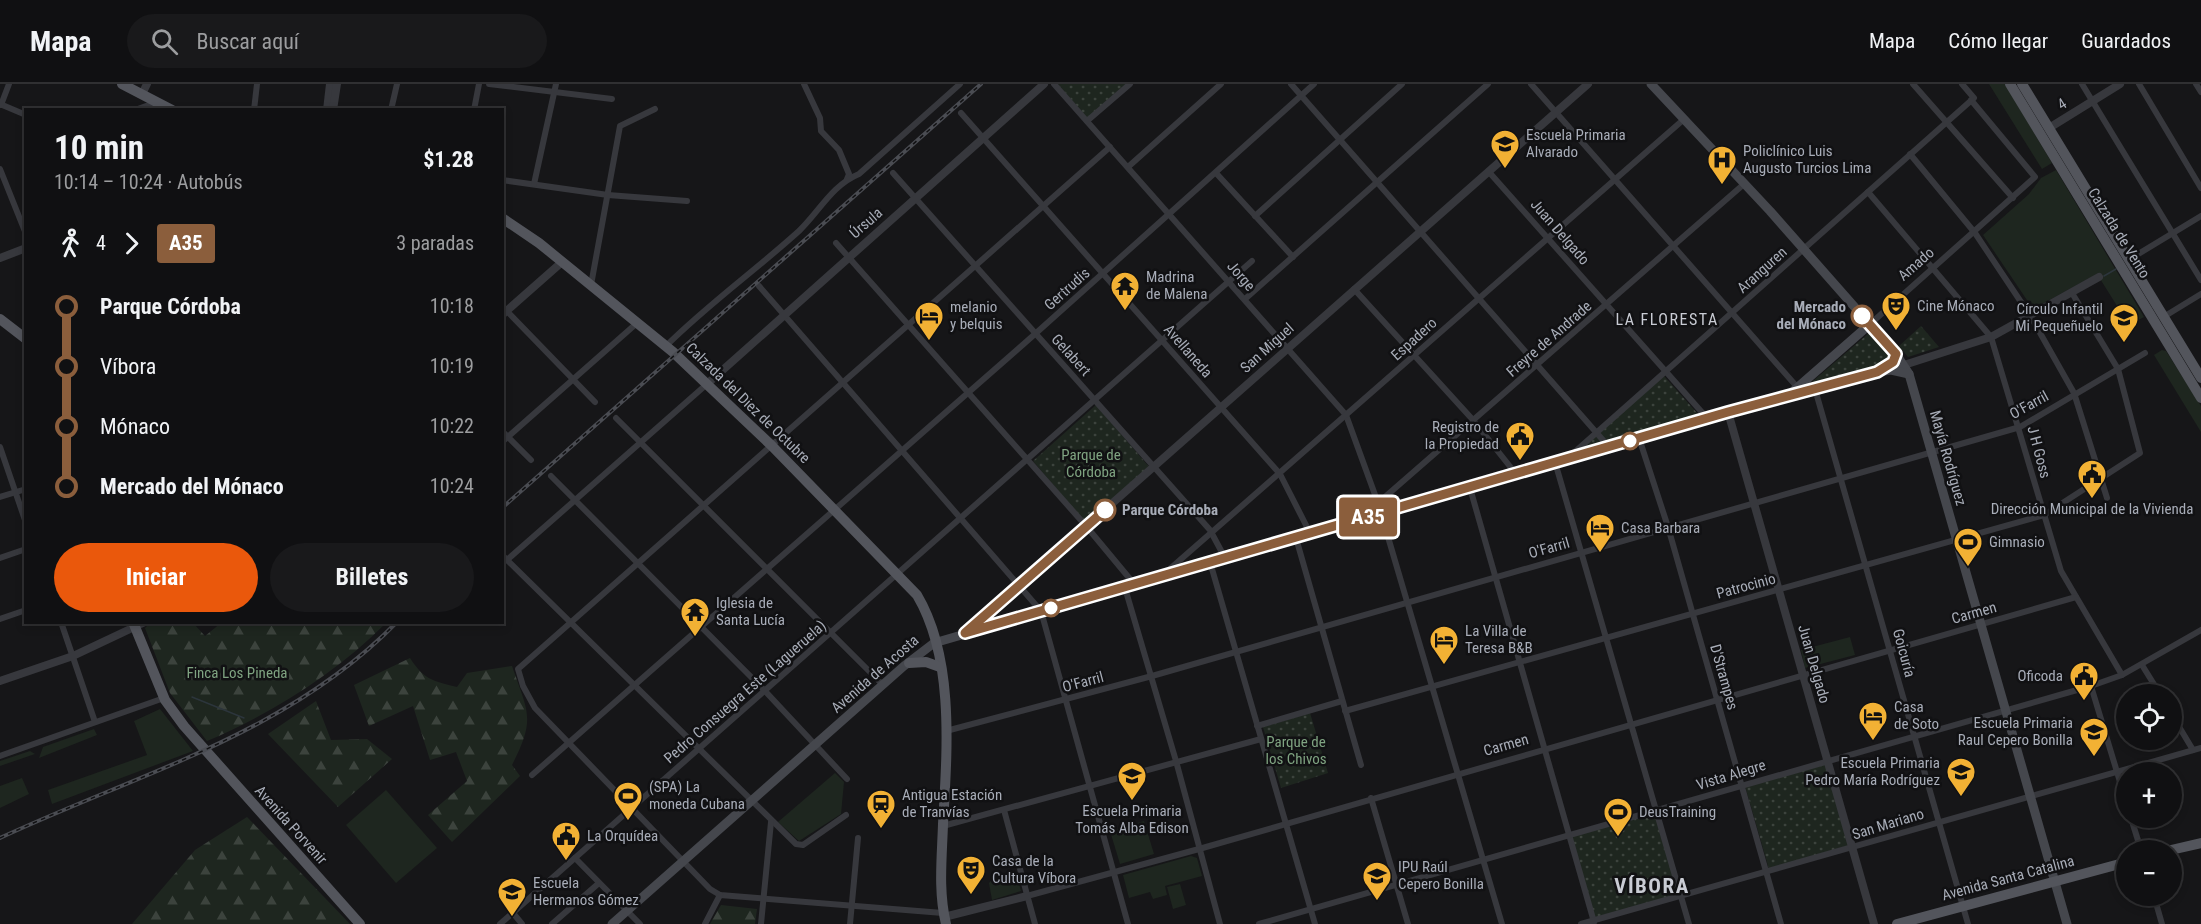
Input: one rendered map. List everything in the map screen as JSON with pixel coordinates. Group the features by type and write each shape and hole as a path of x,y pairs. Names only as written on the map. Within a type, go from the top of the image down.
{"main road":[{"path":"122,84 144,89 157,102 168,108"},
{"name":"Mayía Rodríguez","path":"1651,84 1803,249 1896,354 1909,374 2067,924"},
{"name":"Calzada de Vento","path":"2010,84 2201,398"},
{"name":"Calzada de Vento","path":"2022,84 2201,378"},
{"name":"Calzada del Diez de Octubre","path":"504,219 562,262 666,346 772,446 898,574 917,595 926,612 940,667"},
{"path":"0,319 24,337"},
{"name":"Amado","path":"1788,396 1869,324"},
{"name":"Avenida de Acosta","path":"1877,372 1893,362 1896,354"},
{"name":"Avenida de Acosta","path":"612,924 883,685 934,643 1728,412 1891,369 1909,374"},
{"name":"Avenida Porvenir","path":"138,625 164,698 200,746 360,924"},
{"path":"909,663 926,662 940,667 946,731 943,826 944,918"},
{"path":"2182,847 2201,843"},
{"name":"Avenida Santa Catalina","path":"1897,924 2116,865"}],"street":[{"path":"9,84 0,105 24,114"},
{"path":"254,108 257,84"},
{"path":"327,108 330,84"},
{"path":"333,108 337,84"},
{"path":"391,108 397,84"},
{"path":"474,108 479,84"},
{"path":"489,84 612,99"},
{"path":"534,184 556,84"},
{"path":"804,84 820,117 824,137 839,150 847,166 849,174 847,179"},
{"path":"666,346 690,322 798,231 847,179 859,174 960,84"},
{"name":"Úrsula","path":"707,384 1044,84"},
{"name":"Jorge","path":"1054,84 1346,415 1378,503"},
{"path":"1087,121 1130,84"},
{"path":"1128,168 1221,84"},
{"path":"1291,84 1609,447"},
{"name":"Gertrudis","path":"532,775 1035,334 1314,84"},
{"path":"1255,216 1402,84"},
{"path":"1245,299 1488,84"},
{"path":"1531,84 1798,388"},
{"name":"San Miguel","path":"965,633 1588,84"},
{"path":"1913,84 2013,198"},
{"path":"1962,84 1972,99"},
{"path":"2082,84 2201,280"},
{"name":"4","path":"2049,128 2120,84"},
{"path":"2139,84 2201,188"},
{"path":"2196,84 2201,92"},
{"name":"Aranguren","path":"1566,459 1972,99"},
{"name":"Amado","path":"1869,324 1975,233 2035,177 1972,99"},
{"path":"140,108 157,102"},
{"path":"591,286 620,126 655,109"},
{"name":"Avellaneda","path":"961,113 1280,474 1310,534"},
{"name":"Espadero","path":"1161,577 1683,120"},
{"path":"944,918 852,906 720,895 710,889 684,859 535,708 522,686 519,669 1110,147"},
{"path":"1910,154 1975,233 2031,317 2074,393 2107,498"},
{"path":"0,169 24,229"},
{"name":"Juan Delgado","path":"1489,172 1707,418"},
{"name":"Gelabert","path":"893,173 1212,532 1225,558"},
{"path":"1216,173 1293,258"},
{"path":"504,180 608,195 687,201"},
{"name":"Freyre de Andrade","path":"1378,503 1744,184"},
{"name":"J H Goss","path":"1868,192 1991,338 2020,427 2061,571 2122,675"},
{"path":"2130,259 2201,216"},
{"path":"836,243 1028,459 1135,585"},
{"path":"0,258 24,249"},
{"name":"Pedro Consuegra Este (Lagueruela)","path":"500,924 1252,261"},
{"path":"562,262 504,311 596,402"},
{"path":"1904,365 1991,338 2099,277"},
{"path":"759,286 1041,611 1128,924"},
{"path":"1354,289 1473,420 1516,474"},
{"path":"2072,293 2118,369"},
{"path":"2165,316 2201,294"},
{"path":"504,440 637,323"},
{"name":"O'Farril","path":"946,731 1152,676 1581,551 2020,427 2145,353"},
{"name":"Patrocinio","path":"1345,711 2044,515 2140,453 2118,369"},
{"path":"707,384 505,557 771,822 796,844 804,845 846,815"},
{"name":"Goicuría","path":"1815,389 1968,924"},
{"name":"Juan Delgado","path":"1728,412 1874,924"},
{"path":"616,418 883,685"},
{"path":"504,433 531,460"},
{"name":"D'Strampes","path":"1639,438 1668,527 1781,924"},
{"path":"0,447 24,517"},
{"path":"1556,462 1689,924"},
{"path":"551,477 816,744 847,779"},
{"path":"1470,488 1594,922"},
{"path":"0,497 24,490"},
{"path":"1378,503 1502,924"},
{"path":"1296,537 1362,765"},
{"path":"0,558 24,550"},
{"path":"1210,562 1315,924"},
{"path":"1125,588 1152,676 1220,924"},
{"name":"Carmen","path":"944,918 1199,849 2076,597"},
{"path":"0,619 24,611"},
{"path":"62,624 95,722"},
{"path":"0,681 73,656 138,625"},
{"name":"Vista Alegre","path":"1259,924 1658,811 1740,784 2091,686 2142,665 2201,630"},
{"path":"2142,665 2154,684"},
{"path":"2091,686 2116,769"},
{"path":"0,756 164,698"},
{"path":"1257,726 1342,701"},
{"path":"2182,732 2193,750"},
{"path":"943,826 1261,739"},
{"name":"San Mariano","path":"2152,762 2201,748"},
{"name":"San Mariano","path":"1581,924 1852,848 1937,821 2116,772"},
{"path":"1371,798 1408,924"},
{"path":"1004,810 1035,924"},
{"path":"761,924 771,822"},
{"path":"850,924 858,838"},
{"path":"575,858 640,924"},
{"path":"552,924 600,883"},
{"path":"705,924 720,895"},
{"path":"2157,906 2162,924"},
{"path":"513,913 522,924"}],"green space":[{"path":"1058,84 1126,84 1087,118"},
{"path":"1989,84 2005,84 2052,163 2042,169"},
{"path":"2056,170 2144,317 2129,325 2097,274 2033,309 1983,235 2029,194 2041,178"},
{"path":"1921,326 1939,347 1908,357 1899,346"},
{"path":"1869,333 1890,354 1889,361 1806,387"},
{"path":"2162,350 2166,351 2201,406 2201,432 2154,355"},
{"path":"1664,376 1698,414 1584,448 1584,447"},
{"name":"Parque de Córdoba","path":"1096,405 1150,468 1088,521 1084,521 1033,461"},
{"name":"Finca Los Pineda","path":"149,624 194,624 205,636 220,624 385,624 325,675 256,718 207,741 170,693 145,628"},
{"path":"1850,637 1855,655 1805,668 1801,650"},
{"path":"410,658 425,675 457,687 467,673 512,666 525,706 527,725 520,749 512,765 520,776 452,842 428,815 467,781 456,752 430,760 413,706 369,726 354,685"},
{"path":"316,701 331,740 367,739 392,759 338,807 268,734"},
{"path":"160,709 193,751 52,804 48,790 147,755 134,721"},
{"name":"Parque de los Chivos","path":"1310,713 1328,773 1281,788 1263,727"},
{"path":"94,729 97,735 39,758 43,747"},
{"path":"30,751 35,754 0,766 0,761"},
{"path":"1826,763 1850,845 1769,869 1745,786"},
{"path":"835,773 844,782 841,814 799,841 778,822"},
{"path":"22,778 29,794 0,808 0,786"},
{"path":"386,790 437,848 396,883 346,825"},
{"path":"1658,811 1681,896 1594,921 1570,835"},
{"path":"247,817 350,924 132,924 195,850"},
{"path":"1144,821 1154,854 1120,864 1110,831"},
{"path":"1191,856 1197,858 1202,876 1165,886 1167,895 1153,899 1150,892 1129,898 1123,875"},
{"path":"1016,872 1021,891 992,900 989,883 994,877"},
{"path":"1180,884 1186,905 1173,909 1167,887"},
{"path":"721,905 757,909 755,924 710,924"}],"waterway":[{"path":"2104,276 2116,269"},
{"path":"192,697 244,718"}],"railway":[{"path":"504,506 981,84"},
{"path":"0,838 157,771 260,723 308,694 354,661 395,624"}],"bus line":[{"name":"A35","path":"1105,510 965,633 1728,412 1877,372 1893,362 1896,354 1862,316"}],"place":[{"name":"Escuela Primaria Alvarado","path":"1505,170"},
{"name":"Policlínico Luis Augusto Turcios Lima","path":"1722,186"},
{"name":"Madrina de Malena","path":"1125,312"},
{"name":"Mercado del Mónaco","path":"1862,316"},
{"name":"Cine Mónaco","path":"1896,332"},
{"name":"melanio y belquis","path":"929,342"},
{"name":"Círculo Infantil Mi Pequeñuelo","path":"2124,344"},
{"name":"Registro de la Propiedad","path":"1520,462"},
{"name":"Dirección Municipal de la Vivienda","path":"2092,500"},
{"name":"Parque Córdoba","path":"1105,510"},
{"name":"Casa Barbara","path":"1600,554"},
{"name":"Gimnasio","path":"1968,568"},
{"name":"Iglesia de Santa Lucía","path":"695,638"},
{"name":"La Villa de Teresa B&B","path":"1444,666"},
{"name":"Oficoda","path":"2084,702"},
{"name":"Casa de Soto","path":"1873,742"},
{"name":"Escuela Primaria Raul Cepero Bonilla","path":"2094,758"},
{"name":"Escuela Primaria Pedro María Rodríguez","path":"1961,798"},
{"name":"Escuela Primaria Tomás Alba Edison","path":"1132,802"},
{"name":"(SPA) La moneda Cubana","path":"628,822"},
{"name":"Antigua Estación de Tranvías","path":"881,830"},
{"name":"DeusTraining","path":"1618,838"},
{"name":"La Orquídea","path":"566,862"},
{"name":"Casa de la Cultura Víbora","path":"971,896"},
{"name":"IPU Raúl Cepero Bonilla","path":"1377,902"},
{"name":"Escuela Hermanos Gómez","path":"512,918"}],"district":[{"name":"LA FLORESTA","path":"1667,319"},
{"name":"VÍBORA","path":"1652,886"}]}
